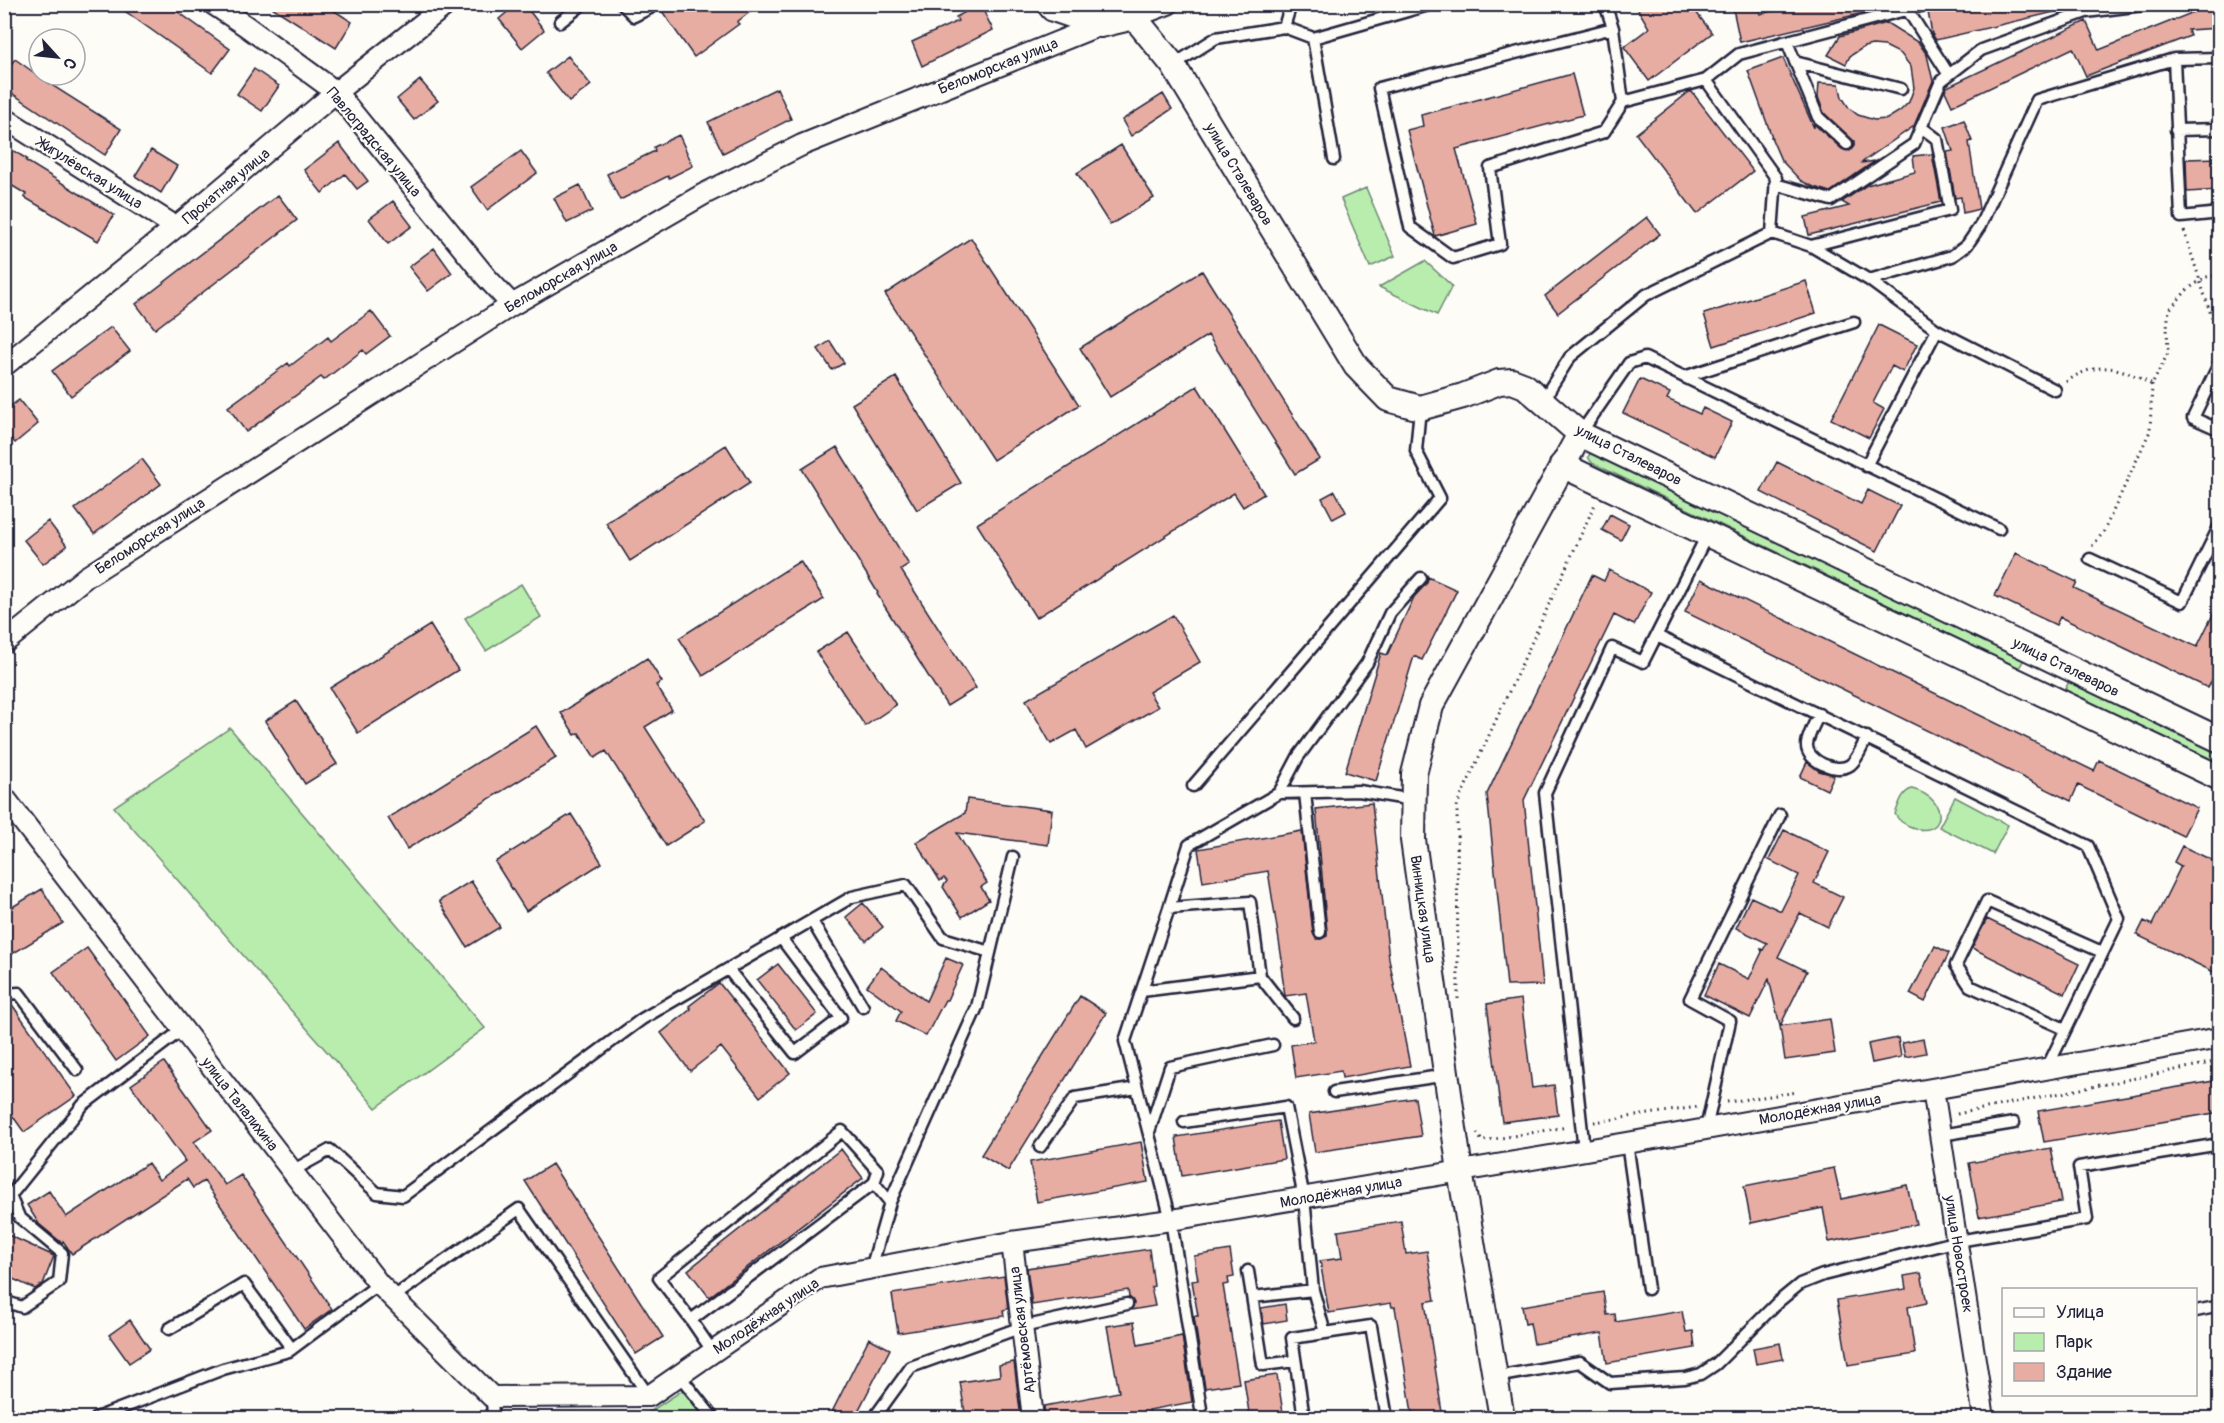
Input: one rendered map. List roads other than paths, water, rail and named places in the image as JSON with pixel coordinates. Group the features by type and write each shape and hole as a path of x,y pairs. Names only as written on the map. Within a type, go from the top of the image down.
{"street":[{"name":"Павлоградская улица","path":"213,4 336,92 486,278 512,305"},
{"name":"Прокатная улица","path":"5,365 177,227 336,92 447,4"},
{"path":"1049,4 1053,9 1100,26"},
{"name":"Беломорская улица","path":"4,643 86,577 512,305 704,194 802,145 1100,26 1134,17 1168,4"},
{"name":"улица Сталеваров","path":"1134,17 1173,65 1356,366 1389,399 1420,408 1463,396 1499,382 1512,381 1525,386 1580,434 2220,740"},
{"name":"Жигулёвская улица","path":"4,118 177,227"},
{"name":"Винницкая улица","path":"1502,1419 1460,1171 1413,840 1414,774 1431,706 1580,434"},
{"path":"1562,465 2220,778"},
{"path":"2039,692 2055,661"},
{"name":"улица Талалихина","path":"4,797 386,1291 492,1397"},
{"name":"Молодёжная улица","path":"649,1395 680,1376 820,1278 1012,1242 1171,1220 1627,1143 2220,1038"},
{"name":"улица Новостроек","path":"1933,1089 1984,1419"},
{"name":"Артёмовская улица","path":"1012,1242 1033,1419"},
{"path":"492,1397 649,1395"}],"lane":[{"path":"560,22 579,7 577,4"},
{"path":"622,4 634,16 650,8"},
{"path":"1284,27 1291,4"},
{"path":"1173,65 1216,38 1284,27 1313,38 1432,4"},
{"path":"1605,4 1613,28 1623,102 1604,132 1490,168 1500,244 1454,258 1410,226 1380,88 1613,28"},
{"path":"1623,102 1706,80 1739,54 1928,4"},
{"path":"1775,184 1831,200 1914,144 1941,81 1981,50 2086,12 2151,4"},
{"path":"1907,9 1949,75"},
{"path":"1313,38 1334,159"},
{"path":"1787,42 1818,117 1847,144"},
{"path":"1869,280 1952,256 1967,245 1980,226 2037,100 2174,59 2220,58"},
{"path":"2174,59 2181,218 2220,213"},
{"path":"1795,62 1901,89"},
{"path":"1706,80 1776,178 1772,233"},
{"path":"1811,246 1950,210 1937,139 1921,127"},
{"path":"2176,130 2220,129"},
{"path":"1545,403 1551,387 1570,357 1646,295 1772,233 1811,246 1869,280 1937,330 2055,390"},
{"path":"1684,377 1854,322"},
{"path":"1866,466 1937,330"},
{"path":"1580,434 1629,363 1645,358 1999,529"},
{"path":"2220,362 2193,418 2220,430"},
{"path":"1193,786 1440,498 1416,452 1420,408"},
{"path":"2090,559 2181,602 2220,525"},
{"path":"1584,1150 1545,793 1612,648 1643,662 1707,535"},
{"path":"1279,793 1298,757 1367,663 1390,614 1421,579"},
{"path":"1656,636 2088,846 2119,919 2047,1068"},
{"path":"1819,714 1807,744 1813,759 1836,770 1851,764 1867,737"},
{"path":"1201,1409 1171,1220 1125,1041 1189,845 1279,793 1359,791 1414,800"},
{"path":"1305,793 1320,932"},
{"path":"1706,1129 1730,1021 1690,999 1780,815"},
{"path":"871,1269 890,1202 976,1007 1013,856"},
{"path":"292,1171 330,1150 377,1193 404,1196 642,1019 852,897 906,885 943,938 990,952"},
{"path":"2065,1029 1970,986 1956,965 1987,901 2102,952"},
{"path":"1169,908 1250,902 1260,976 1293,1018"},
{"path":"812,921 863,1007"},
{"path":"728,969 795,1053 841,1018 781,939"},
{"path":"1142,991 1260,976"},
{"path":"4,994 19,993 77,1070"},
{"path":"4,1301 22,1307 59,1282 62,1253 19,1217 10,1196 83,1105 183,1029"},
{"path":"1149,1132 1170,1067 1273,1045"},
{"path":"1334,1092 1448,1075"},
{"path":"1040,1147 1075,1098 1137,1088"},
{"path":"1184,1122 1286,1107 1304,1198 1313,1290 1325,1333"},
{"path":"1939,1126 2014,1123"},
{"path":"692,1320 874,1183 878,1171 842,1131 659,1278 692,1320 713,1352"},
{"path":"1627,1143 1648,1288"},
{"path":"1495,1378 1580,1362 1610,1383 1685,1378 1701,1374 1716,1364 1778,1302 1800,1284 1823,1275 1958,1240 2088,1219 2079,1167 2220,1144"},
{"path":"874,1183 890,1202"},
{"path":"102,1417 223,1370 292,1349 519,1209 649,1395"},
{"path":"1248,1271 1263,1365 1295,1360"},
{"path":"169,1329 244,1284 292,1349"},
{"path":"1252,1298 1313,1290"},
{"path":"874,1419 911,1367 1022,1327 1127,1304"},
{"path":"2197,1311 2220,1306"},
{"path":"1304,1419 1292,1338 1371,1326 1387,1419"},
{"path":"680,1376 713,1419"},
{"path":"492,1397 493,1419"}]}
